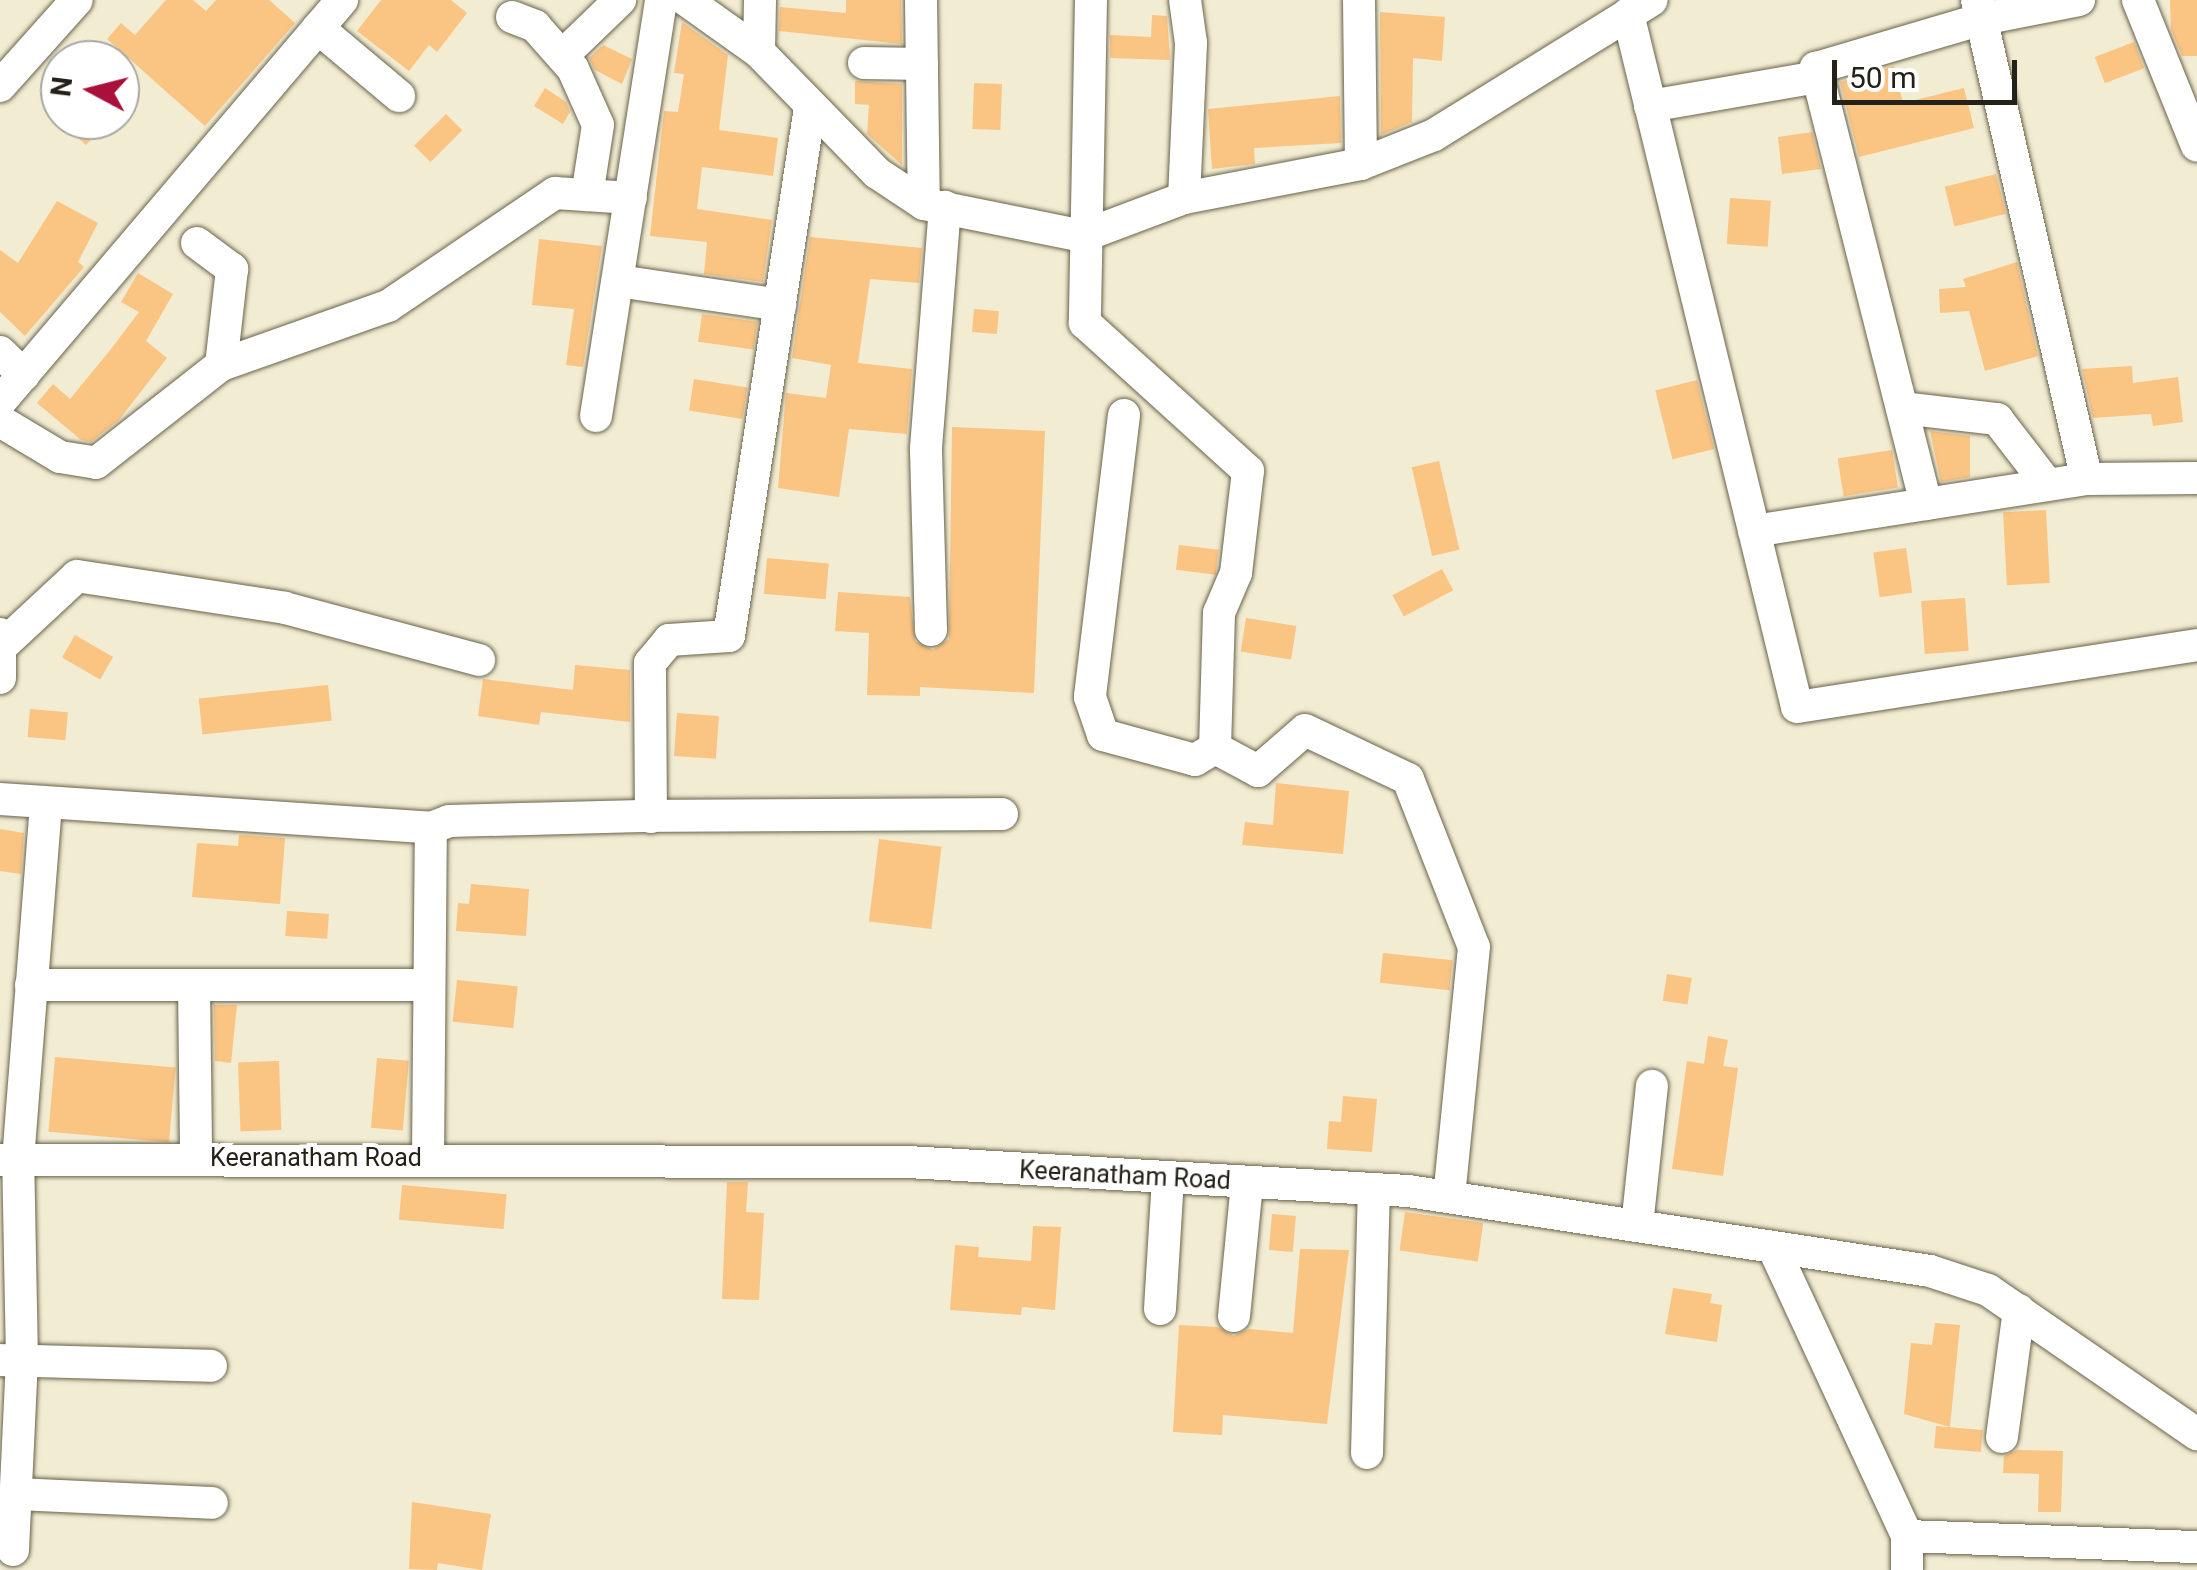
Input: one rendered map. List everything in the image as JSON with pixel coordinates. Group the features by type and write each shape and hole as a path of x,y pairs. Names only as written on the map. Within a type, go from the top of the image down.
{"street":[{"path":"0,86 78,0"},
{"path":"0,402 342,0"},
{"path":"562,56 620,0"},
{"path":"596,416 661,0"},
{"path":"686,0 759,52 877,172 935,206 1083,236 1184,198 1362,164 1434,135 1640,7 1650,106 1797,708 2197,645"},
{"path":"759,52 760,0"},
{"path":"921,0 922,64 935,206 926,448 931,630"},
{"path":"1092,0 1093,110 1083,236 1086,323 1248,472 1236,573 1219,613 1215,748"},
{"path":"1184,198 1191,43 1185,0"},
{"path":"1360,0 1362,164"},
{"path":"1926,504 1816,68 1979,10 2079,0"},
{"path":"2138,0 2197,146"},
{"path":"509,6 535,26 562,56 598,125 587,195"},
{"path":"1979,10 2088,479"},
{"path":"318,28 399,96"},
{"path":"864,63 922,64"},
{"path":"1650,106 1818,76"},
{"path":"650,817 650,662 670,640 730,636 810,107"},
{"path":"0,421 60,456 96,463 221,365 388,306 555,193 630,198"},
{"path":"197,243 232,270 221,365"},
{"path":"618,281 780,305"},
{"path":"0,352 24,375"},
{"path":"1902,408 1997,419 2048,485"},
{"path":"1124,415 1090,697 1103,736 1195,760 1215,748"},
{"path":"1754,531 2088,479 2197,478"},
{"path":"0,678 2,638 77,576 285,608 479,660"},
{"path":"1215,748 1258,771 1305,730 1408,778 1474,947 1449,1198"},
{"path":"0,799 46,806 431,828 450,822 650,817 1002,814"},
{"path":"14,1550 9,1160 31,985 46,806"},
{"path":"428,1158 431,828"},
{"path":"31,985 427,985"},
{"path":"194,985 196,1158"},
{"path":"1637,1226 1652,1086"},
{"name":"Keeranatham Road","path":"9,1160 908,1162 1374,1190 1449,1198 1930,1271 1988,1290 2197,1434"},
{"path":"1160,1310 1168,1178"},
{"path":"1234,1316 1247,1183"},
{"path":"1368,1452 1374,1190"},
{"path":"1773,1246 1907,1536 1908,1570"},
{"path":"2002,1437 2019,1310"},
{"path":"11,1360 212,1366"},
{"path":"16,1494 212,1504"},
{"path":"1907,1536 2197,1547"}],"building":[{"path":"166,0 193,0 206,11 216,0 269,0 295,23 205,126 140,68 140,40 107,39 121,23 135,35"},
{"path":"381,0 451,0 467,13 437,52 429,45 409,71 357,31"},
{"path":"846,0 901,0 902,44 779,31 780,7 846,13"},
{"path":"2170,0 2197,0 2197,56 2182,56 2171,29"},
{"path":"1380,12 1445,17 1442,61 1413,58 1412,122 1381,135"},
{"path":"1152,15 1167,16 1170,60 1110,58 1110,35 1151,37"},
{"path":"682,22 728,55 719,130 778,138 773,176 702,167 697,209 772,220 763,282 704,274 707,242 650,236 664,111 678,112 684,74 674,73"},
{"path":"2134,42 2144,68 2105,83 2095,57"},
{"path":"603,45 632,59 622,84 595,70 589,58"},
{"path":"1894,66 1903,103 1964,88 1974,128 1859,157 1840,82"},
{"path":"855,81 902,84 902,165 867,134 869,105 855,104"},
{"path":"974,83 1002,84 1000,130 972,129"},
{"path":"545,88 566,102 570,112 563,124 534,106"},
{"path":"1340,96 1341,143 1254,148 1255,164 1212,169 1208,109"},
{"path":"446,114 462,130 430,162 414,146"},
{"path":"1812,132 1821,169 1782,174 1778,137"},
{"path":"1996,174 2006,214 1954,227 1945,187"},
{"path":"1730,198 1771,201 1768,247 1727,244"},
{"path":"57,201 98,223 78,262 84,267 25,336 0,312 0,250 18,263"},
{"path":"810,237 922,248 919,283 870,279 858,363 912,369 907,434 849,429 839,497 778,488 786,393 826,398 831,365 792,358"},
{"path":"539,239 602,246 583,367 566,365 574,309 532,305"},
{"path":"2017,262 2038,356 1985,371 1969,311 1940,313 1939,289 1966,287 1963,279"},
{"path":"138,273 173,294 146,341 167,358 119,420 91,442 81,440 37,403 53,384 70,399 111,349 139,312 121,302"},
{"path":"974,309 999,311 997,334 972,332"},
{"path":"702,314 757,322 754,350 698,342"},
{"path":"2132,366 2133,383 2178,377 2183,422 2153,426 2151,414 2093,418 2082,369"},
{"path":"694,379 747,387 742,419 689,411"},
{"path":"1697,380 1714,449 1672,459 1655,390"},
{"path":"952,427 1045,431 1034,693 920,687 920,696 867,695 869,633 835,631 838,592 910,597 915,641 933,650 949,639"},
{"path":"1930,431 1970,436 1970,477 1941,482"},
{"path":"1892,450 1898,488 1844,496 1838,459"},
{"path":"1439,461 1459,550 1432,556 1412,467"},
{"path":"2046,510 2050,583 2007,585 2003,512"},
{"path":"1179,545 1219,550 1216,575 1176,570"},
{"path":"1906,548 1912,593 1880,597 1873,553"},
{"path":"767,558 829,563 826,599 764,594"},
{"path":"1442,569 1453,590 1404,616 1393,595"},
{"path":"1965,598 1969,651 1925,654 1921,601"},
{"path":"1246,618 1296,626 1291,660 1241,652"},
{"path":"75,635 113,657 100,680 62,658"},
{"path":"575,665 630,670 630,722 541,712 539,725 478,716 483,679 573,690"},
{"path":"328,685 332,721 202,734 199,699"},
{"path":"30,709 68,712 65,740 28,737"},
{"path":"677,713 719,716 716,759 674,756"},
{"path":"1276,783 1349,791 1343,854 1242,845 1245,822 1273,825"},
{"path":"0,829 24,833 21,874 0,871"},
{"path":"239,835 285,838 280,904 192,897 197,843 238,846"},
{"path":"879,839 942,847 931,929 869,921"},
{"path":"471,884 529,889 526,936 456,931 458,903 469,904"},
{"path":"287,911 329,914 327,939 285,936"},
{"path":"1383,953 1453,960 1449,990 1380,983"},
{"path":"1667,974 1692,978 1687,1005 1663,1001"},
{"path":"457,980 518,986 513,1028 453,1022"},
{"path":"214,1005 237,1005 231,1063 215,1061"},
{"path":"1708,1036 1728,1040 1723,1066 1738,1068 1723,1176 1672,1169 1687,1061 1704,1064"},
{"path":"55,1057 176,1068 169,1142 48,1132"},
{"path":"377,1058 409,1061 403,1131 371,1128"},
{"path":"279,1061 281,1130 240,1131 238,1062"},
{"path":"1343,1096 1377,1099 1372,1152 1327,1149 1329,1121 1341,1122"},
{"path":"727,1182 748,1182 746,1212 764,1213 759,1300 722,1299"},
{"path":"402,1185 507,1194 504,1229 399,1220"},
{"path":"1405,1212 1483,1223 1478,1262 1400,1251"},
{"path":"1272,1214 1296,1216 1293,1252 1269,1250"},
{"path":"1033,1226 1061,1227 1055,1310 1022,1307 1021,1315 950,1310 955,1245 979,1247 978,1257 1031,1261"},
{"path":"1300,1249 1349,1250 1327,1424 1223,1415 1222,1435 1173,1432 1179,1325 1218,1327 1233,1336 1249,1329 1293,1333"},
{"path":"1673,1288 1712,1294 1710,1303 1722,1305 1717,1342 1665,1334"},
{"path":"1935,1323 1960,1325 1950,1427 1904,1414 1911,1343 1932,1345"},
{"path":"1936,1426 1983,1430 1981,1452 1934,1448"},
{"path":"2017,1450 2063,1451 2061,1512 2038,1512 2039,1474 2003,1473 2004,1456"},
{"path":"412,1502 491,1514 482,1570 438,1563 437,1570 409,1569"}]}
